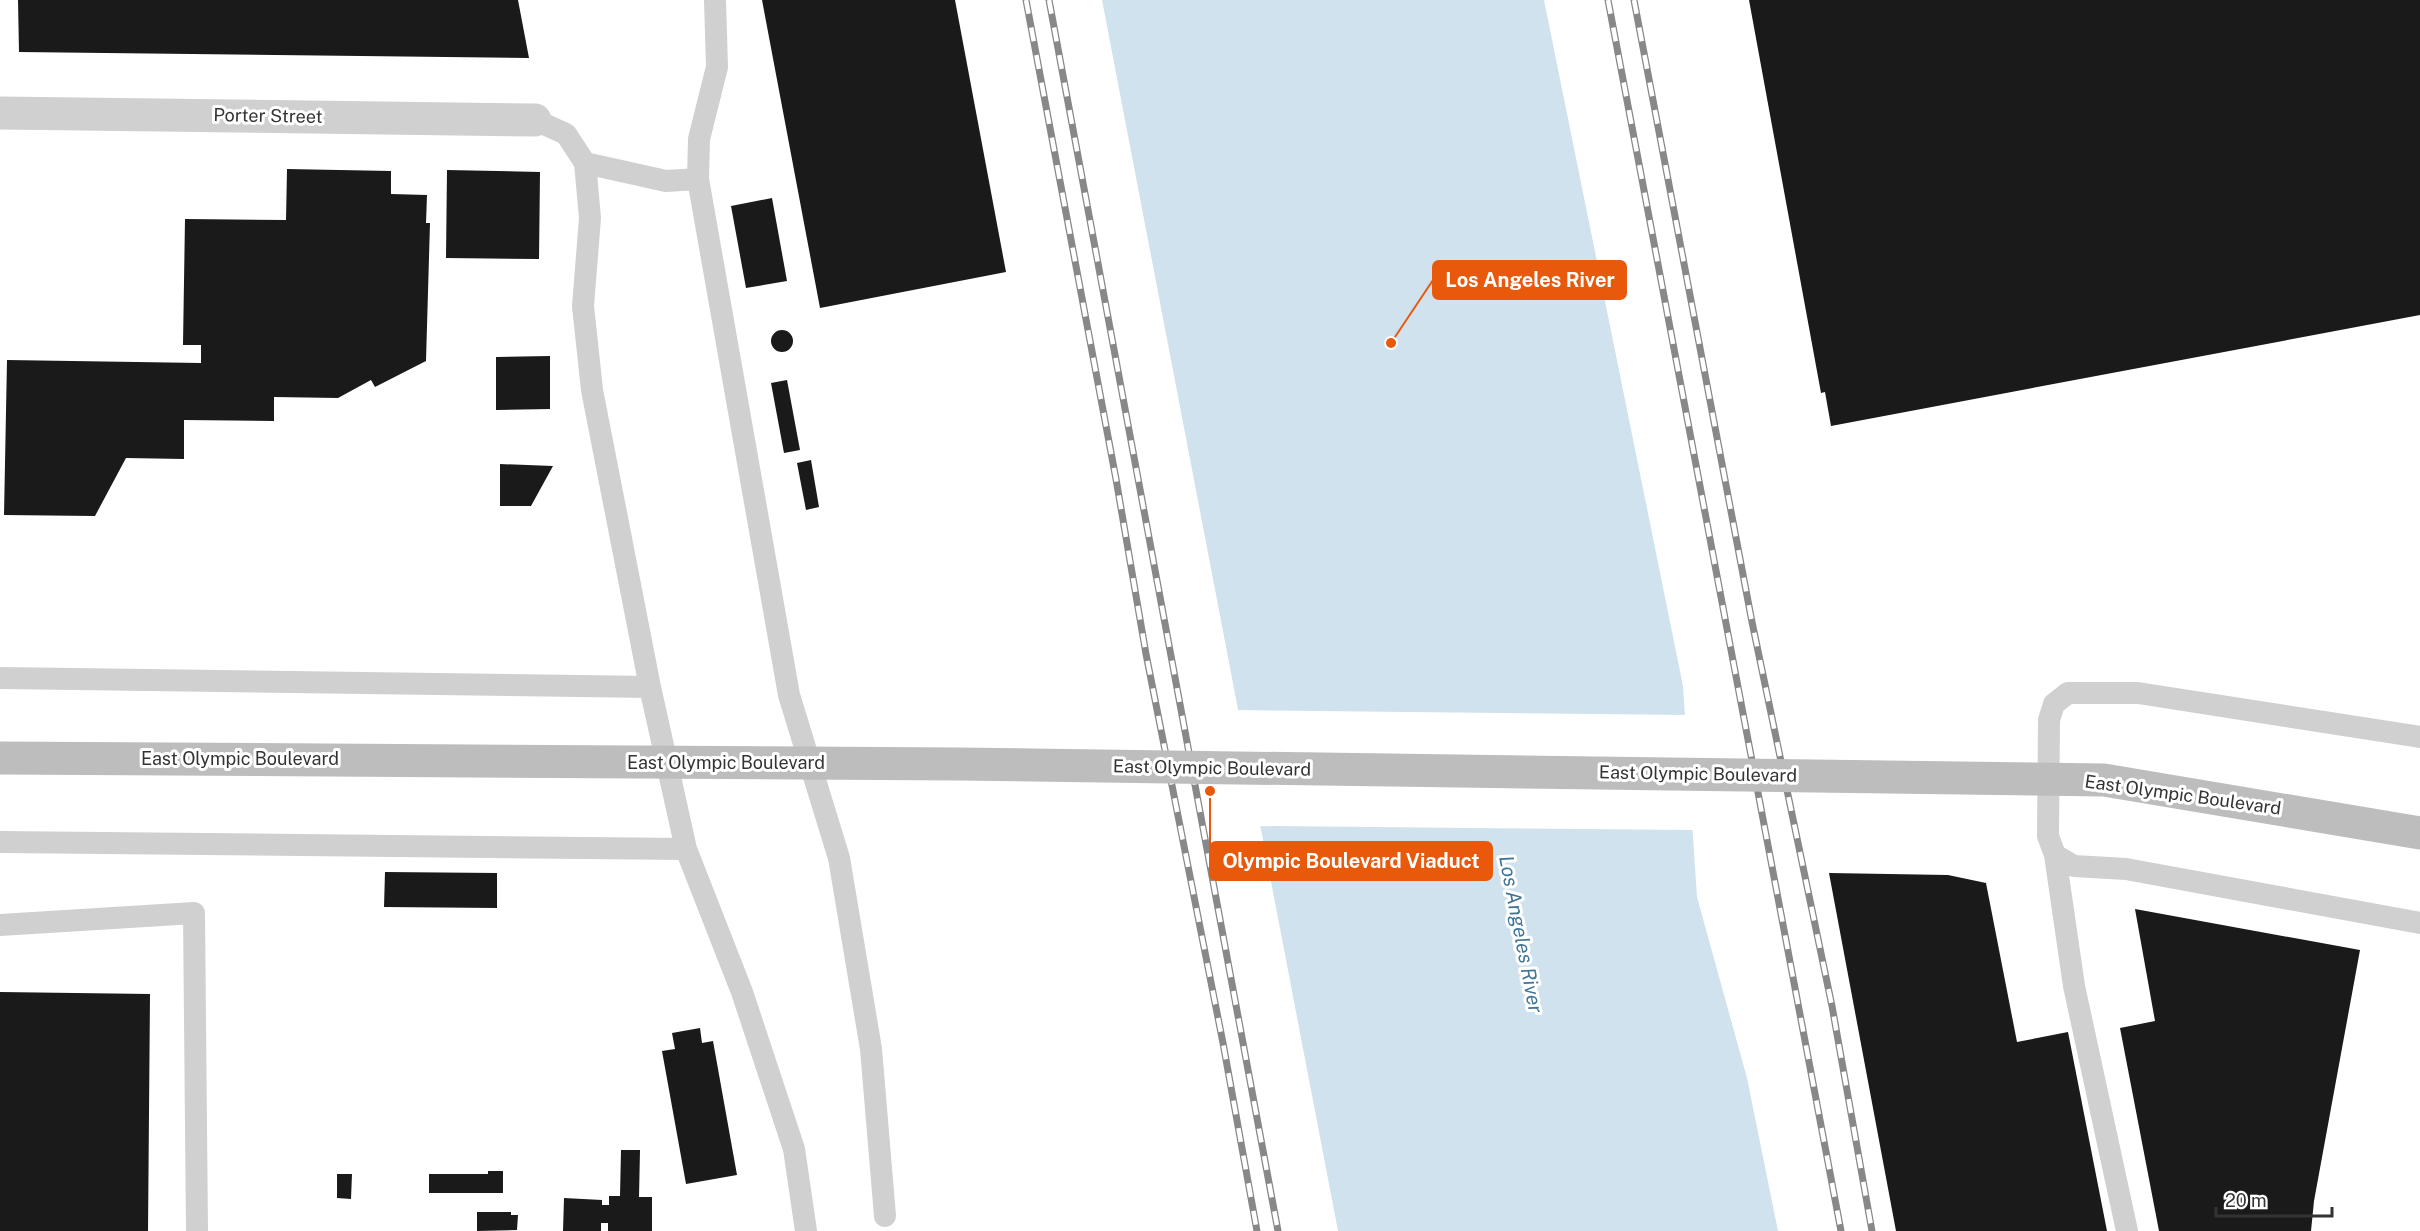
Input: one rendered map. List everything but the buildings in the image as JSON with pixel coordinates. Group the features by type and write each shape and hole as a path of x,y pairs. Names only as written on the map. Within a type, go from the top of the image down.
{"main road":[{"name":"East Olympic Boulevard","path":"0,758 946,764 2104,780 2420,833"}],"street":[{"name":"Porter Street","path":"0,112 535,120"}],"lane":[{"path":"715,0 717,67 699,139 698,179 789,694 839,858 871,1049 885,1216"},
{"path":"535,120 566,134 585,163 590,218 583,306 592,390 650,687 686,849 742,992 794,1149 806,1231"},
{"path":"585,163 666,181 698,179"},
{"path":"0,678 650,687"},
{"path":"2127,1231 2074,986 2055,855 2048,836 2049,720 2054,704 2068,693 2138,693 2420,737"},
{"path":"0,842 686,849"},
{"path":"2055,855 2074,866 2126,869 2420,923"},
{"path":"0,925 194,913 197,1231"}],"water":[{"name":"Los Angeles River","path":"1102,0 1544,0 1683,686 1697,897 1747,1078 1778,1231 1338,1231"}],"pier":[{"path":"1235,710 1688,715 1695,830 1258,826"}],"railway":[{"path":"1026,0 1116,479 1146,654 1223,1043 1257,1231"},
{"path":"1049,0 1278,1231"},
{"path":"1608,0 1841,1231"},
{"path":"1634,0 1752,622 1832,1006 1872,1231"}],"place":[{"name":"Los Angeles River","path":"1391,343"},
{"name":"Olympic Boulevard Viaduct","path":"1210,791"}]}
